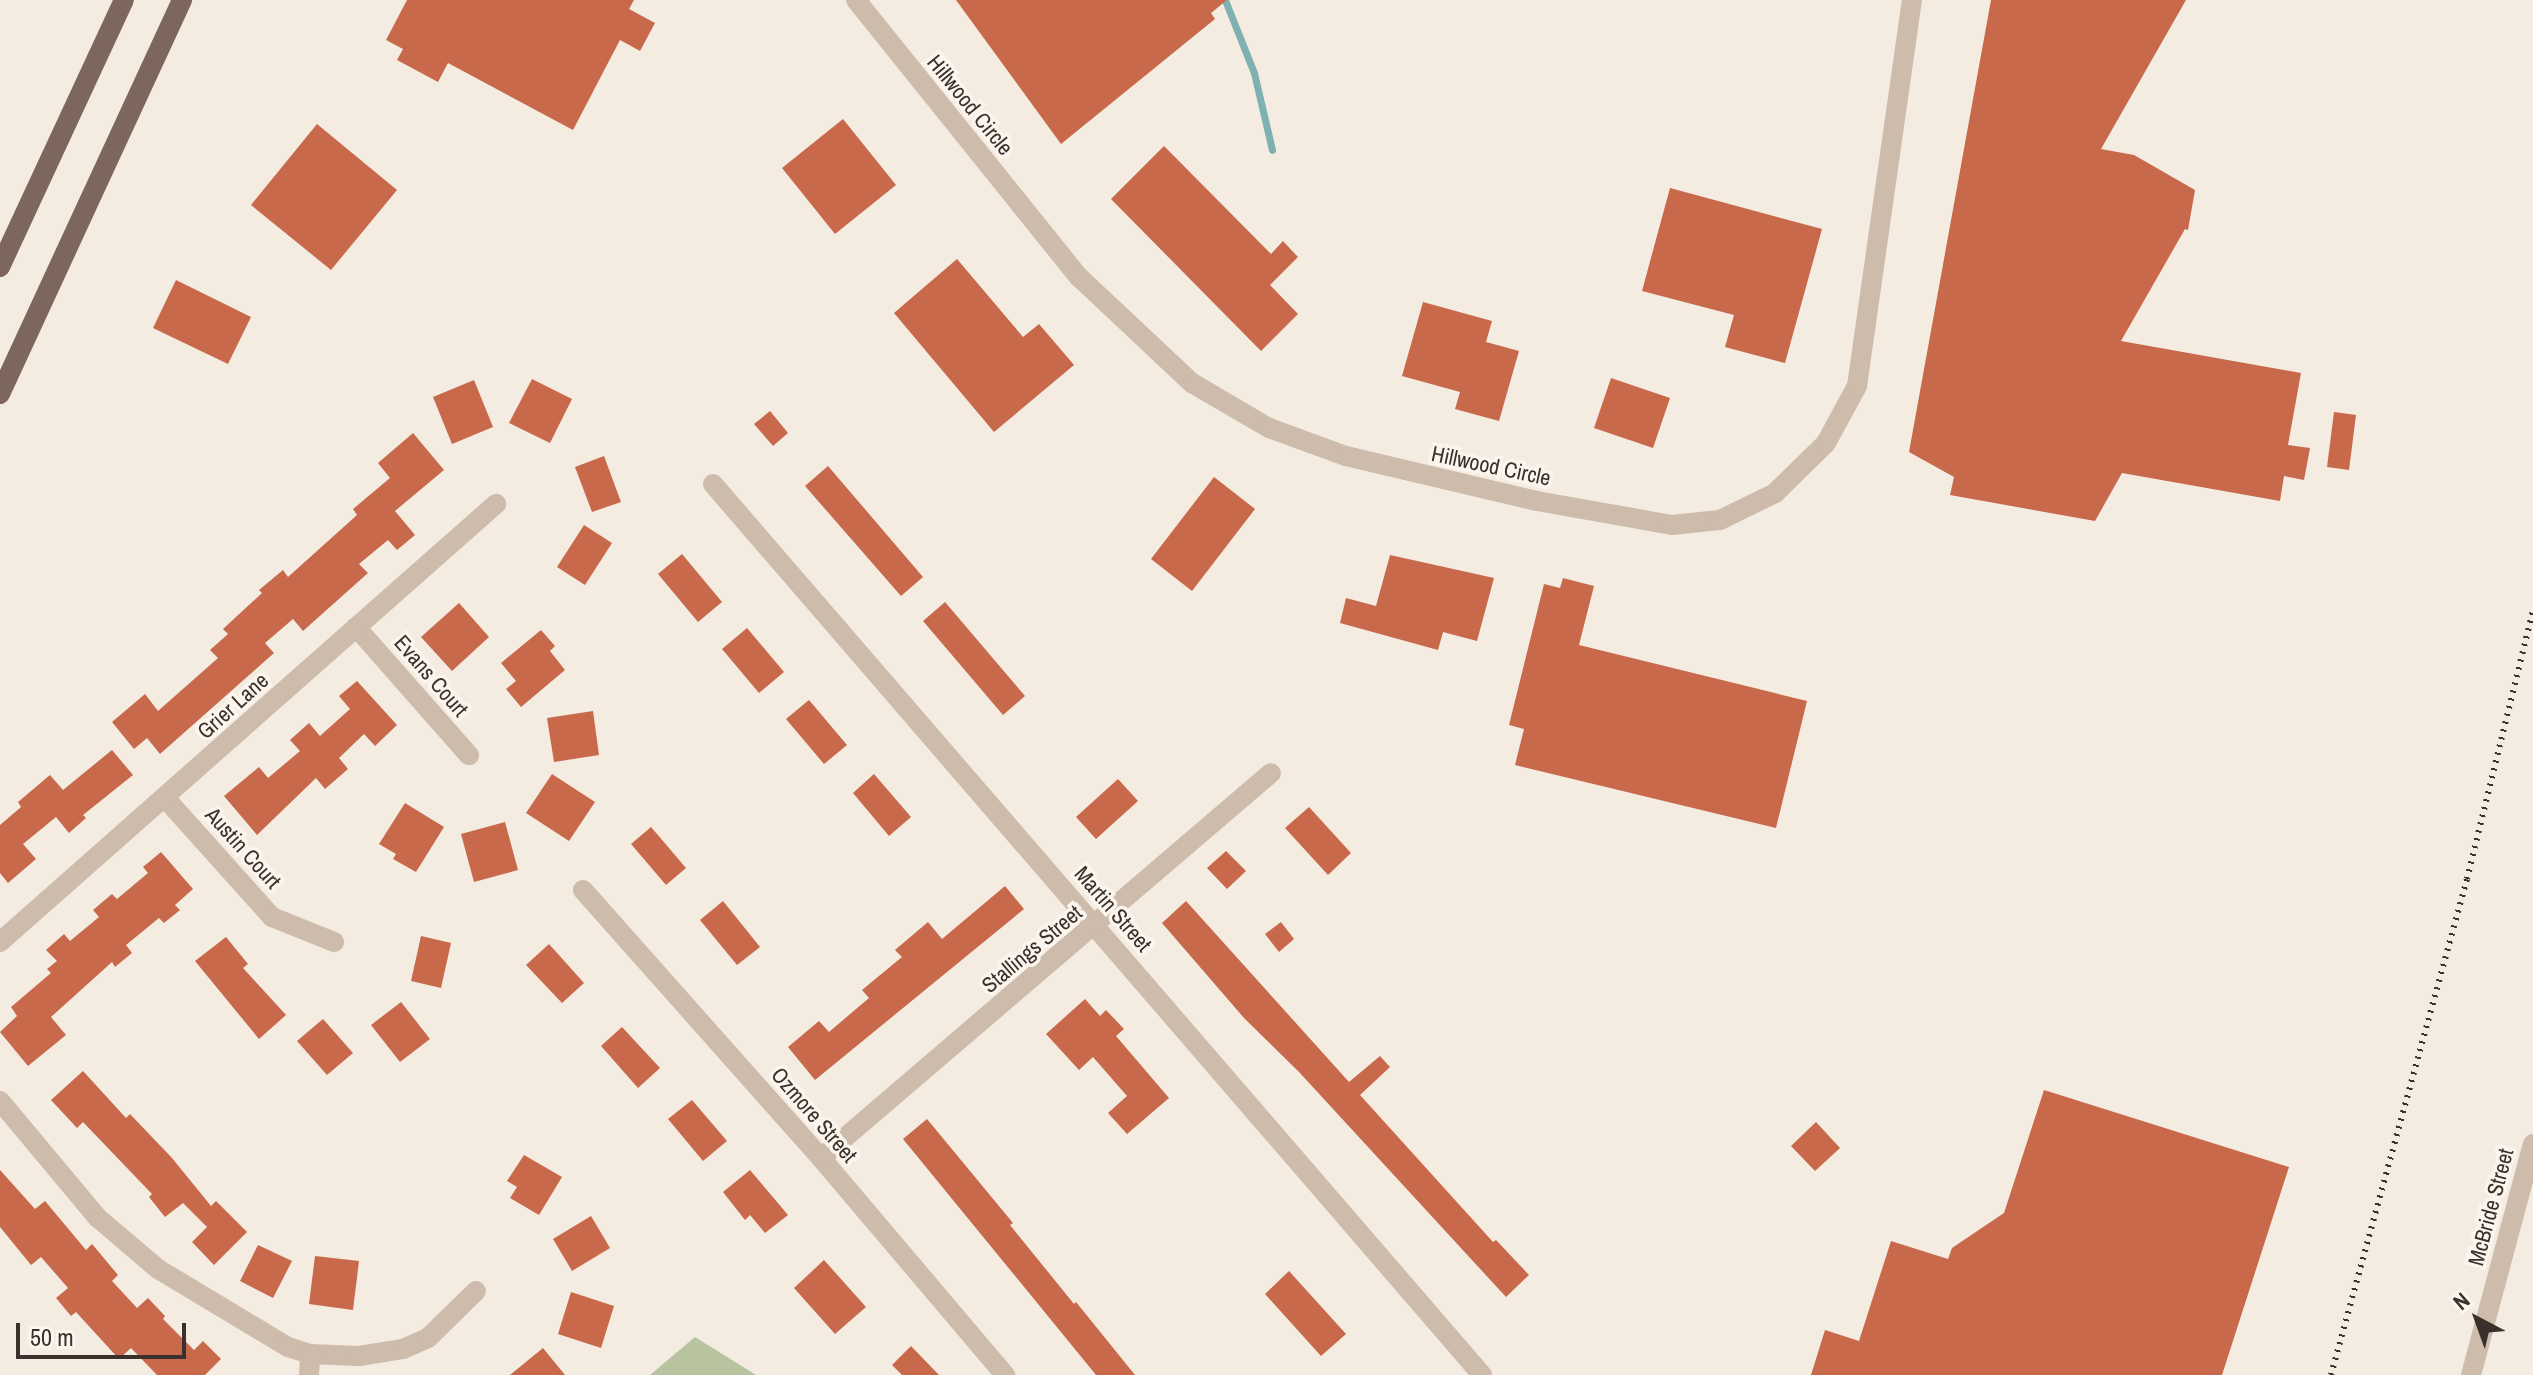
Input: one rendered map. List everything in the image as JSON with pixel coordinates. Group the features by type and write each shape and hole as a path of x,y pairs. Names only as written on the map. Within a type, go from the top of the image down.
{"main road":[{"path":"0,267 124,0"},
{"path":"0,394 182,0"}],"street":[{"name":"Hillwood Circle","path":"856,0 1079,277 1192,383 1269,428 1346,456 1523,498 1672,525 1720,520 1775,493 1826,443 1857,386 1912,0"},
{"name":"Martin Street","path":"713,484 1479,1371"},
{"name":"Grier Lane","path":"0,942 166,799 496,504"},
{"name":"Evans Court","path":"356,627 469,755"},
{"name":"Stallings Street","path":"821,1158 1096,926 1271,773"},
{"name":"Austin Court","path":"166,799 272,917 334,942"},
{"name":"Ozmore Street","path":"583,890 821,1158 1005,1375"},
{"path":"0,1101 98,1218 158,1269 288,1347 310,1365 403,1349 428,1338 476,1291"},
{"name":"McBride Street","path":"2471,1375 2533,1144"}],"green space":[{"path":"695,1337 756,1375 650,1375"}],"building":[{"path":"407,0 634,0 629,9 655,23 640,51 620,40 573,130 448,63 438,82 397,60 403,49 386,40"},
{"path":"956,0 1227,0 1211,13 1215,19 1061,144"},
{"path":"1991,0 2186,0 2101,149 2134,155 2195,190 2188,230 2185,229 2121,341 2301,373 2288,445 2310,448 2304,480 2284,476 2280,501 2122,473 2095,521 1950,495 1954,477 1909,452"},
{"path":"843,119 896,185 835,234 782,168"},
{"path":"317,124 397,190 331,270 251,205"},
{"path":"1164,146 1271,254 1283,241 1298,257 1270,285 1298,314 1261,351 1111,199"},
{"path":"1670,188 1822,229 1785,363 1725,347 1734,315 1642,291"},
{"path":"957,259 1023,337 1039,324 1074,365 994,432 894,313"},
{"path":"176,280 251,317 228,364 153,328"},
{"path":"1423,302 1492,321 1486,342 1519,351 1499,421 1455,409 1460,392 1402,376"},
{"path":"1611,378 1670,398 1653,448 1594,428"},
{"path":"532,379 572,399 550,443 509,423"},
{"path":"474,380 493,427 452,444 433,397"},
{"path":"770,411 788,433 773,446 754,424"},
{"path":"2334,412 2356,415 2349,470 2327,467"},
{"path":"413,433 444,470 395,511 415,535 397,550 388,540 359,564 368,573 303,631 293,619 265,643 274,653 160,754 147,738 134,749 112,722 145,694 158,711 218,658 210,650 228,634 223,629 262,593 259,590 283,570 288,577 357,515 353,509 390,478 378,463"},
{"path":"604,456 621,502 592,512 575,467"},
{"path":"828,466 923,577 901,596 805,486"},
{"path":"1214,477 1255,509 1192,591 1151,559"},
{"path":"584,525 612,543 585,585 557,567"},
{"path":"682,554 722,602 698,622 658,574"},
{"path":"1390,555 1494,578 1477,641 1443,632 1438,650 1340,623 1346,598 1376,606"},
{"path":"1563,578 1594,586 1579,645 1807,701 1776,828 1515,765 1524,729 1509,725 1544,584 1560,588"},
{"path":"945,602 1025,696 1003,715 923,621"},
{"path":"459,603 489,637 452,671 421,637"},
{"path":"747,628 784,672 759,693 722,649"},
{"path":"541,630 555,646 550,651 565,670 521,707 506,689 516,681 501,663"},
{"path":"357,681 397,725 375,746 364,734 339,758 348,769 325,789 316,778 257,835 224,796 259,767 268,778 300,751 290,740 309,723 320,736 350,709 339,696"},
{"path":"809,700 847,745 824,764 786,719"},
{"path":"593,711 599,755 554,762 547,718"},
{"path":"112,750 133,775 83,815 86,818 69,833 56,817 23,844 36,859 8,883 0,873 0,825 21,807 18,802 50,775 63,790"},
{"path":"552,774 595,802 569,841 526,813"},
{"path":"874,774 911,817 889,836 853,793"},
{"path":"1118,779 1138,801 1096,839 1076,817"},
{"path":"405,803 444,827 416,872 393,859 396,854 379,844"},
{"path":"1309,807 1351,853 1328,875 1285,828"},
{"path":"505,822 518,870 474,882 461,834"},
{"path":"651,827 686,868 666,885 631,844"},
{"path":"1226,851 1246,871 1227,889 1207,868"},
{"path":"161,852 193,889 175,905 180,910 164,923 159,918 126,945 132,953 115,967 112,962 51,1017 66,1035 28,1066 0,1032 17,1016 11,1007 51,973 47,969 57,961 46,950 64,934 70,941 99,917 93,910 112,894 117,899 148,873 143,867"},
{"path":"1005,886 1024,909 815,1080 788,1047 819,1021 829,1032 869,998 862,990 902,957 895,950 928,922 942,939"},
{"path":"723,901 760,947 737,965 700,920"},
{"path":"1186,901 1349,1082 1380,1056 1390,1067 1360,1095 1493,1242 1496,1240 1529,1275 1506,1297 1299,1072 1244,1018 1162,923"},
{"path":"1281,922 1294,939 1279,952 1265,934"},
{"path":"421,936 451,943 441,988 411,981"},
{"path":"226,937 248,964 243,968 286,1015 259,1039 195,961"},
{"path":"549,944 584,983 562,1003 526,965"},
{"path":"1085,999 1100,1016 1106,1010 1124,1029 1116,1036 1169,1098 1127,1134 1108,1113 1127,1096 1093,1057 1079,1070 1046,1034"},
{"path":"401,1002 430,1039 400,1062 371,1025"},
{"path":"323,1019 353,1053 327,1075 297,1041"},
{"path":"622,1027 660,1068 638,1088 601,1046"},
{"path":"83,1071 126,1118 130,1114 172,1158 211,1206 216,1201 247,1232 214,1265 192,1242 207,1227 183,1203 165,1217 149,1197 152,1194 83,1122 77,1128 51,1100"},
{"path":"2044,1090 2289,1167 2222,1375 1811,1375 1825,1330 1859,1341 1891,1241 1948,1259 1952,1248 2004,1213"},
{"path":"692,1100 727,1141 703,1161 668,1119"},
{"path":"927,1119 1013,1223 1010,1225 1074,1304 1076,1302 1135,1375 1096,1375 903,1139"},
{"path":"1816,1122 1840,1148 1815,1171 1791,1146"},
{"path":"524,1155 562,1177 539,1215 510,1198 517,1187 507,1181"},
{"path":"0,1170 35,1209 45,1201 86,1250 92,1244 118,1275 112,1281 137,1308 148,1298 165,1316 163,1319 194,1350 203,1341 221,1359 205,1375 157,1375 131,1348 119,1359 76,1312 71,1316 56,1298 68,1288 41,1257 31,1265 0,1227"},
{"path":"750,1170 788,1215 765,1233 750,1215 745,1220 723,1192"},
{"path":"591,1216 610,1248 572,1271 553,1239"},
{"path":"258,1245 292,1261 273,1298 240,1281"},
{"path":"315,1256 359,1261 353,1310 309,1304"},
{"path":"824,1260 866,1307 835,1334 794,1288"},
{"path":"1289,1271 1346,1334 1321,1356 1265,1294"},
{"path":"571,1292 614,1306 601,1348 558,1334"},
{"path":"911,1346 939,1375 902,1375 892,1365"},
{"path":"543,1348 565,1375 510,1375"}],"waterway":[{"path":"1225,0 1254,73 1272,150"}],"railway":[{"path":"2331,1375 2467,879 2533,610"}]}
